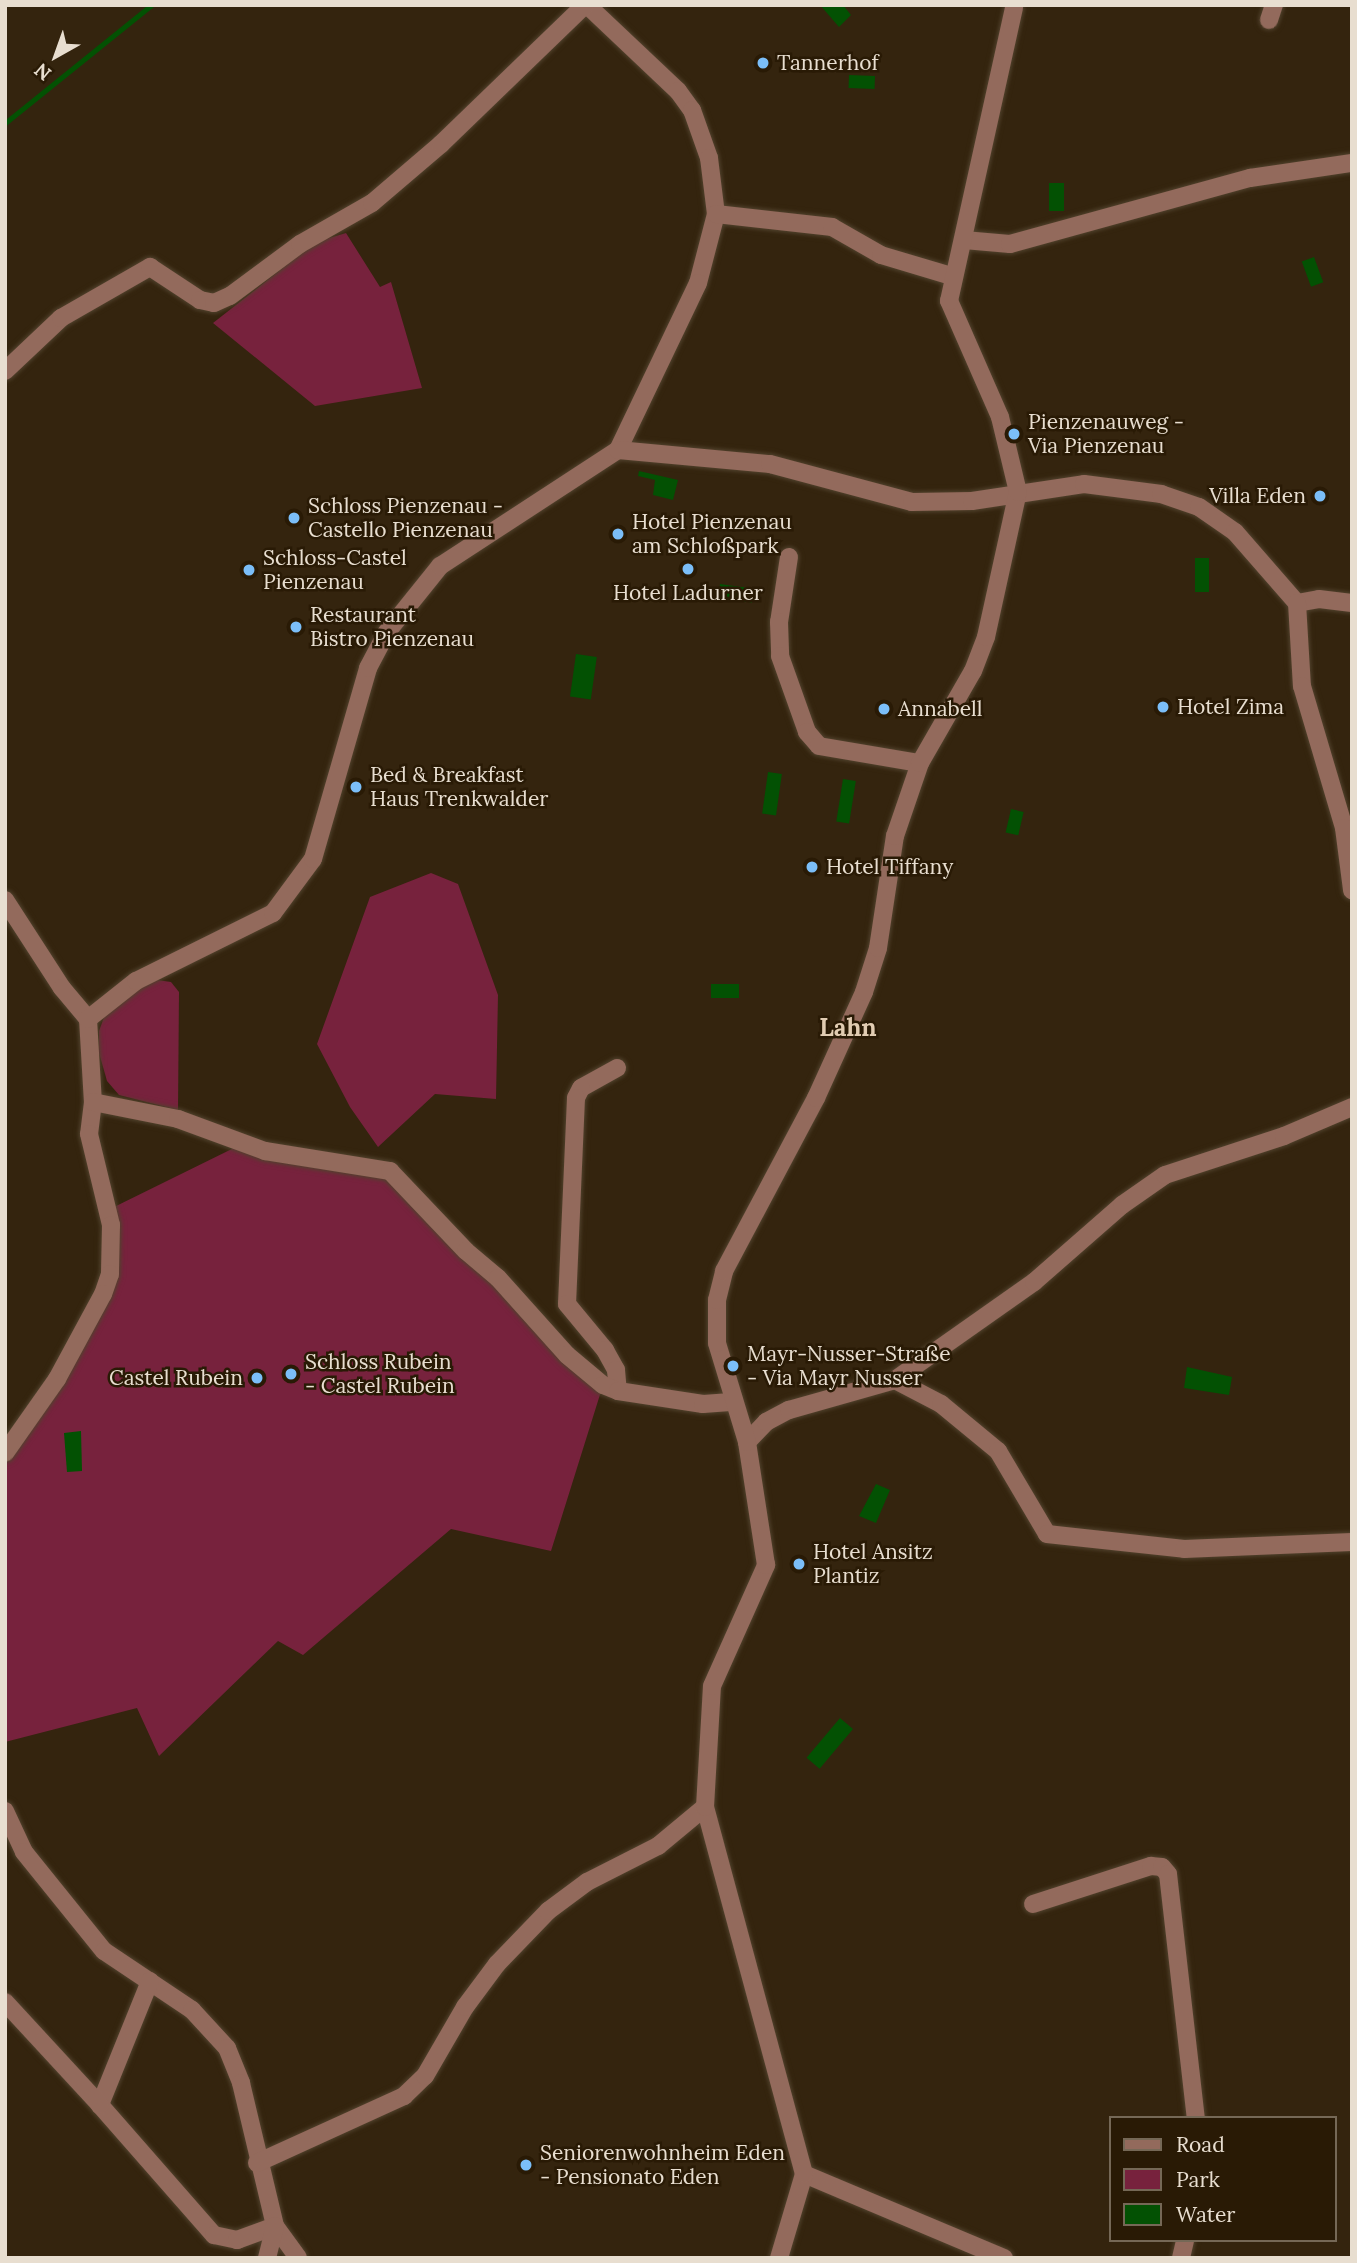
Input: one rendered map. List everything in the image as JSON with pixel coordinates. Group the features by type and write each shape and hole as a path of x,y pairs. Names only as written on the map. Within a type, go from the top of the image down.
{"street":[{"path":"5,371 61,318 128,275 150,267 200,300 214,303 230,296 300,244 372,202 441,144 586,5 678,91 692,110 709,158 716,214 698,283 618,450 440,566 387,632 368,668 313,859 273,913 136,981 88,1018"},
{"path":"779,2258 804,2174 705,1807 712,1686 766,1565 747,1441 717,1343 717,1300 724,1271 816,1098 864,992 878,948 895,836 920,763 973,671 986,637 1018,492 1000,417 949,301 951,276 964,240 1013,7 1032,5"},
{"path":"964,240 1010,244 1250,178 1352,163"},
{"path":"716,214 832,227 881,255 951,276"},
{"path":"618,450 770,464 912,502 972,501 1084,484 1123,487 1199,507 1235,532 1297,603 1302,686 1344,828 1352,890"},
{"path":"789,557 779,622 780,656 807,732 819,746 920,763"},
{"path":"1297,603 1319,599 1352,603"},
{"path":"5,900 62,988 88,1018 93,1102 89,1134 111,1225 110,1274 57,1379 5,1453"},
{"path":"617,1068 581,1088 576,1098 567,1304 605,1350 616,1370 618,1391"},
{"path":"93,1102 178,1119 265,1150 390,1171 466,1251 498,1278 566,1355 618,1391 703,1404 734,1402"},
{"path":"747,1441 766,1422 789,1410 895,1380 1034,1282 1122,1205 1165,1175 1284,1136 1352,1107"},
{"path":"895,1380 941,1404 998,1451 1047,1534 1184,1549 1352,1542"},
{"path":"257,2163 404,2096 425,2076 465,2007 497,1964 548,1911 587,1882 658,1846 705,1807"},
{"path":"5,1811 24,1852 104,1951 192,2010 227,2048 241,2083 257,2163 275,2227 298,2258"},
{"path":"1033,1904 1151,1866 1163,1867 1168,1874 1196,2116"},
{"path":"100,2105 150,1981"},
{"path":"5,2002 214,2235 237,2240 275,2227"},
{"path":"804,2174 1004,2258"},
{"path":"267,2258 275,2227"}],"green space":[{"path":"346,233 380,287 391,282 422,388 315,406 213,323 316,242"},
{"path":"431,873 458,884 498,995 496,1099 435,1094 378,1147 350,1107 317,1044 370,897"},
{"path":"157,980 171,982 179,992 178,1110 119,1095 107,1081 99,1053 99,1031 107,1009 128,992"},
{"path":"244,1143 390,1171 603,1385 551,1551 451,1529 303,1655 278,1641 159,1756 137,1708 5,1742 5,1454 110,1274 108,1210"}],"water":[{"path":"820,5 843,5 851,15 839,27"},
{"path":"849,75 875,76 875,89 849,88"},
{"path":"1049,183 1064,183 1064,211 1049,211"},
{"path":"1314,257 1323,282 1311,287 1302,261"},
{"path":"639,471 678,480 673,500 653,495 655,480 638,476"},
{"path":"1195,558 1209,558 1209,592 1195,592"},
{"path":"720,584 754,589 752,603 718,598"},
{"path":"576,654 597,657 591,700 570,697"},
{"path":"768,772 782,774 776,816 762,814"},
{"path":"843,779 856,781 849,824 836,821"},
{"path":"1011,809 1024,812 1018,835 1006,832"},
{"path":"711,984 739,984 739,998 711,998"},
{"path":"1187,1367 1232,1377 1229,1395 1184,1388"},
{"path":"81,1431 82,1471 67,1472 64,1433"},
{"path":"876,1484 890,1490 876,1523 859,1516"},
{"path":"840,1718 853,1729 820,1769 807,1758"}],"waterway":[{"path":"5,123 151,5"}],"place":[{"name":"Tannerhof","path":"763,63"},
{"name":"Pienzenauweg - Via Pienzenau","path":"1014,434"},
{"name":"Villa Eden","path":"1320,496"},
{"name":"Schloss Pienzenau - Castello Pienzenau","path":"294,518"},
{"name":"Hotel Pienzenau am Schloßpark","path":"618,534"},
{"name":"Hotel Ladurner","path":"688,569"},
{"name":"Schloss-Castel Pienzenau","path":"249,570"},
{"name":"Restaurant Bistro Pienzenau","path":"296,627"},
{"name":"Hotel Zima","path":"1163,707"},
{"name":"Annabell","path":"884,709"},
{"name":"Bed & Breakfast Haus Trenkwalder","path":"356,787"},
{"name":"Hotel Tiffany","path":"812,867"},
{"name":"Mayr-Nusser-Straße - Via Mayr Nusser","path":"733,1366"},
{"name":"Schloss Rubein - Castel Rubein","path":"291,1374"},
{"name":"Castel Rubein","path":"257,1378"},
{"name":"Hotel Ansitz Plantiz","path":"799,1564"},
{"name":"Seniorenwohnheim Eden - Pensionato Eden","path":"526,2165"}],"district":[{"name":"Lahn","path":"848,1028"}]}
